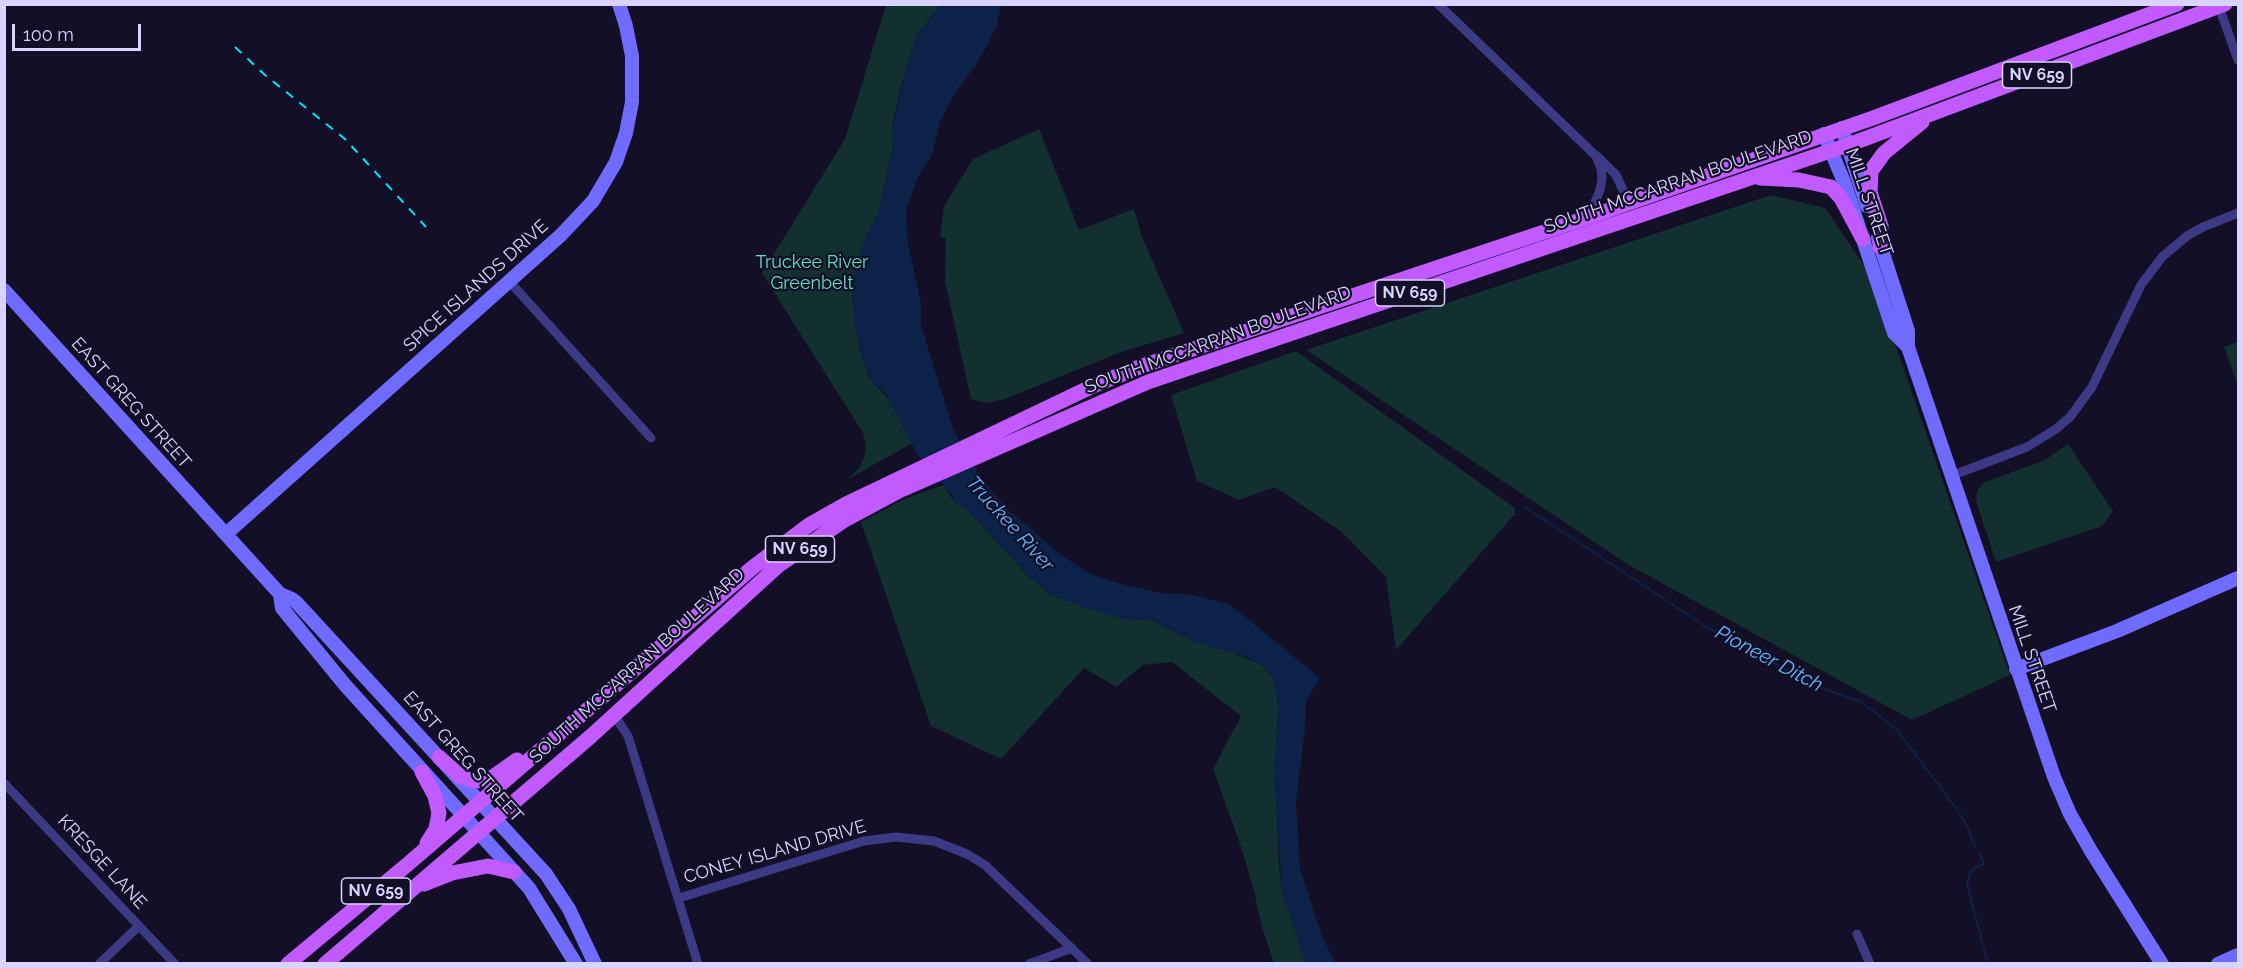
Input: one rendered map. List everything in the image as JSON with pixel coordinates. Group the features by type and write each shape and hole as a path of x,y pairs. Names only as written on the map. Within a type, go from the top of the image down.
{"main road":[{"name":"SPICE ISLANDS DRIVE","path":"226,534 509,281 583,213 602,189 616,162 630,118 634,80 630,41 619,4"},
{"name":"SOUTH MCCARRAN BOULEVARD","path":"991,442 1095,385 1142,366 1589,217 1842,128 2177,4"},
{"name":"SOUTH MCCARRAN BOULEVARD","path":"288,963 667,643 711,601 781,545 809,525 846,504 909,480 991,442 1129,389 1832,150 2222,5"},
{"path":"1881,247 1881,226 1870,192 1871,171 1884,153 1935,112"},
{"name":"MILL STREET","path":"1842,128 1908,331 1908,348 2043,749 2070,814 2098,863 2162,963"},
{"name":"MILL STREET","path":"1824,134 1832,150 1894,333 1908,348"},
{"path":"1748,178 1786,179 1831,187 1841,198 1863,239"},
{"name":"EAST GREG STREET","path":"4,290 280,594 297,603 546,874 561,896 595,963"},
{"path":"1198,347 1203,363"},
{"name":"SOUTH MCCARRAN BOULEVARD","path":"325,963 614,715 759,583 793,555 909,480"},
{"path":"2016,669 2117,631 2238,578"},
{"name":"EAST GREG STREET","path":"280,594 282,608 350,691 514,872 541,905 576,963"},
{"path":"308,639 330,654 355,680 368,681"},
{"path":"439,758 461,777 475,781 485,780 586,712"},
{"path":"417,856 433,835 439,820 435,796 422,772"},
{"path":"410,890 443,876 488,866 514,872"},
{"path":"2218,963 2238,955"}],"street":[{"path":"1438,4 1602,159 1614,172 1629,203"},
{"path":"2222,5 2238,60"},
{"path":"1589,217 1602,179 1599,162 1592,152"},
{"path":"1951,476 2027,447 2056,429 2070,417 2092,387 2141,285 2162,257 2187,236 2238,213"},
{"path":"509,281 651,438"},
{"path":"614,715 628,736 698,963"},
{"name":"KRESGE LANE","path":"4,783 175,963"},
{"name":"CONEY ISLAND DRIVE","path":"679,898 864,841 880,838 914,838 934,841 985,865 1088,963"},
{"path":"99,963 139,926"},
{"path":"1857,934 1870,963"},
{"path":"1029,963 1072,948"}],"green space":[{"name":"Truckee River Greenbelt","path":"886,5 940,5 917,35 906,68 894,117 893,148 878,213 865,240 855,272 852,296 860,349 870,379 891,402 913,443 848,479 859,468 864,458 866,446 863,433 762,273 845,139"},
{"path":"1039,129 1079,230 1134,209 1142,237 1184,333 1121,352 1005,399 986,403 971,399 945,281 946,238 940,237 944,206 973,159"},
{"path":"1771,195 1825,208 1872,277 2010,675 1912,720 1627,564 1306,350"},
{"path":"2238,342 2238,386 2224,347"},
{"path":"1296,351 1515,508 1515,514 1396,650 1386,577 1342,532 1275,487 1239,500 1197,481 1171,395"},
{"path":"2068,444 2113,511 2102,526 1996,562 1977,504 1976,496 1979,488 1985,482 2045,460"},
{"path":"943,485 955,503 965,507 1029,577 1050,594 1123,619 1151,620 1198,643 1218,647 1261,664 1271,675 1278,704 1277,813 1282,891 1306,963 1274,963 1241,847 1213,769 1241,716 1172,662 1143,665 1116,687 1084,668 1001,759 931,726 861,522 902,500"}],"water":[{"name":"Truckee River","path":"940,5 1001,5 996,28 978,62 954,94 940,122 932,155 917,179 906,211 908,243 921,303 921,325 953,429 981,478 1005,507 1060,554 1090,574 1125,585 1161,593 1194,595 1231,605 1320,678 1306,701 1296,801 1300,868 1321,933 1335,963 1306,963 1282,891 1274,774 1278,707 1276,689 1271,675 1261,664 1244,656 1198,643 1151,620 1123,619 1079,606 1050,594 1029,577 970,512 955,503 953,497 916,452 885,393 870,379 856,333 852,296 854,273 865,240 878,213 893,148 892,134 906,68 917,35"}],"waterway":[{"name":"Pioneer Ditch","path":"1525,507 1705,626 1819,687 1859,701 1876,713 1897,730 1953,804 1966,824 1975,846"},
{"name":"Pioneer Ditch","path":"1980,854 1984,864 1970,872 1967,885 1988,964"}],"railway":[{"path":"235,47 265,75 345,139 426,227"}]}
